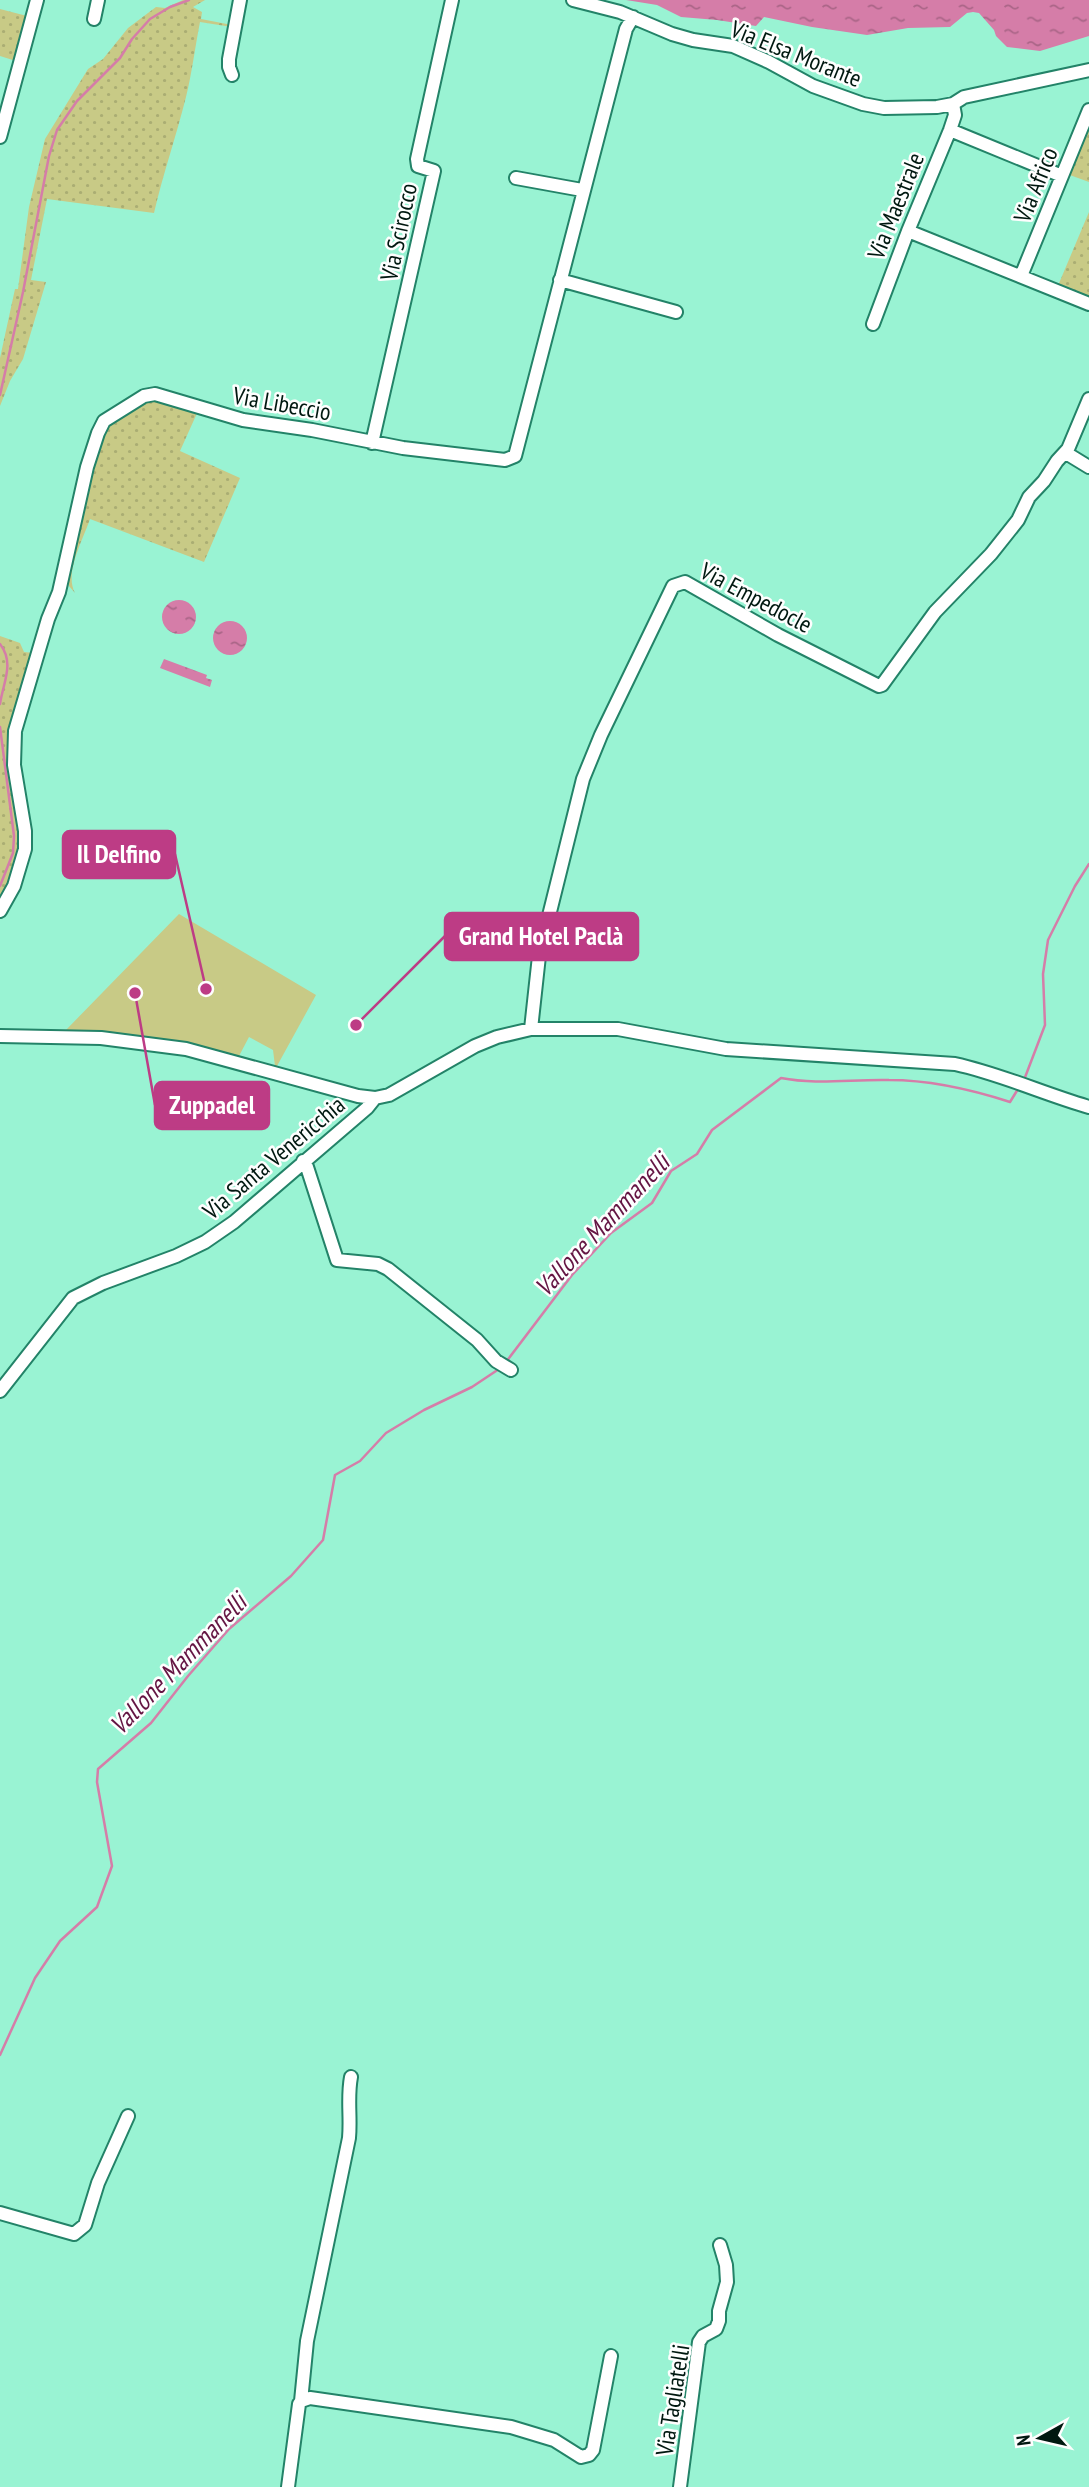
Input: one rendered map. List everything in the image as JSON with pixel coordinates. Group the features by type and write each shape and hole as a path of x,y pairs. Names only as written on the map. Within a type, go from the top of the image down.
{"street":[{"path":"0,137 37,0"},
{"path":"94,19 98,0"},
{"path":"232,75 229,59 240,0"},
{"name":"Via Scirocco","path":"372,443 434,171 421,169 417,159 452,0"},
{"name":"Via Elsa Morante","path":"573,0 633,18 672,34 733,46 813,86 863,104 884,108 937,107 953,104 964,97 1089,70"},
{"name":"Via Libeccio","path":"0,911 14,886 26,849 14,765 15,731 48,619 59,593 88,467 104,421 144,396 155,394 243,420 312,430 372,443 505,460 514,456 582,190 626,29 633,18"},
{"name":"Via Maestrale","path":"873,324 950,130 955,115 953,104"},
{"name":"Via Africo","path":"1021,276 1089,110"},
{"path":"950,130 1062,176"},
{"path":"516,178 582,190"},
{"path":"908,231 1089,304"},
{"path":"560,280 676,312"},
{"name":"Via Empedocle","path":"531,1029 539,956 583,779 601,735 673,586 685,582 778,635 879,686 882,685 935,612 1018,520 1029,497 1066,453 1089,399"},
{"path":"1066,453 1089,467"},
{"path":"0,1036 101,1038 186,1049 358,1096 375,1098 389,1095 475,1046 497,1037 531,1029 618,1029 726,1049 955,1065 989,1072 1089,1107"},
{"name":"Via Santa Venericchia","path":"0,1391 74,1298 103,1283 176,1256 205,1242 234,1222 368,1108 375,1098"},
{"path":"303,1161 337,1260 377,1264 388,1269 477,1340 496,1361 511,1370"},
{"path":"288,2487 307,2341 349,2138 351,2121 348,2097 351,2077"},
{"path":"0,2213 74,2234 79,2231 85,2225 98,2183 128,2116"},
{"name":"Via Tagliatelli","path":"680,2487 699,2342 703,2336 716,2329 727,2282 726,2265 720,2245"},
{"path":"300,2400 310,2398 511,2427 554,2440 581,2457 593,2451 611,2356"}],"green space":[{"path":"183,0 205,0 193,7 202,12 201,19 232,27 200,22 186,97 154,213 47,199 31,280 46,282 23,359 0,406 0,358 15,289 18,289 29,207 45,139 88,69 103,59 128,28 156,7 165,8"},
{"path":"0,9 27,16 16,61 0,56"},
{"path":"1089,120 1089,182 1067,174"},
{"path":"1089,212 1089,303 1057,288"},
{"path":"149,398 198,411 180,451 240,478 204,562 90,519 73,566 72,585 75,593 68,580 84,492 103,429"},
{"path":"0,636 20,643 24,652 34,653 15,716 21,823 20,860 0,905"},
{"path":"179,914 316,995 277,1066 273,1050 249,1037 239,1056 153,1039 65,1031"}],"water":[{"path":"626,0 1089,0 1089,36 1040,51 1007,47 979,13 973,12 967,13 950,27 908,28 867,35 764,17 756,26 681,17 657,5"},
{"path":"179,600 191,605 196,617 191,629 179,634 167,629 162,617 167,605"},
{"path":"230,621 242,626 247,638 242,650 230,655 218,650 213,638 218,626"},
{"path":"164,659 207,675 206,678 212,680 210,687 160,668"}],"waterway":[{"path":"0,395 49,156 57,130 77,101 120,58 150,19 189,0"},
{"path":"0,644 7,658 7,673 0,704"},
{"path":"0,727 14,836 13,853 0,886"},
{"path":"1024,1080 1045,1025 1043,974 1048,940 1089,864"},
{"name":"Vallone Mammanelli","path":"506,1362 572,1275 611,1233 652,1203 671,1171 697,1154 712,1130 781,1078 808,1081 905,1080 965,1089 1010,1102 1018,1089"},
{"name":"Vallone Mammanelli","path":"0,2055 35,1978 60,1941 97,1907 112,1866 97,1782 98,1769 151,1723 229,1629 291,1576 323,1540 335,1475 360,1461 386,1433 424,1410 472,1387 499,1369"}],"place":[{"name":"Il Delfino","path":"206,989"},
{"name":"Zuppadel","path":"135,993"},
{"name":"Grand Hotel Paclà","path":"356,1025"}]}
